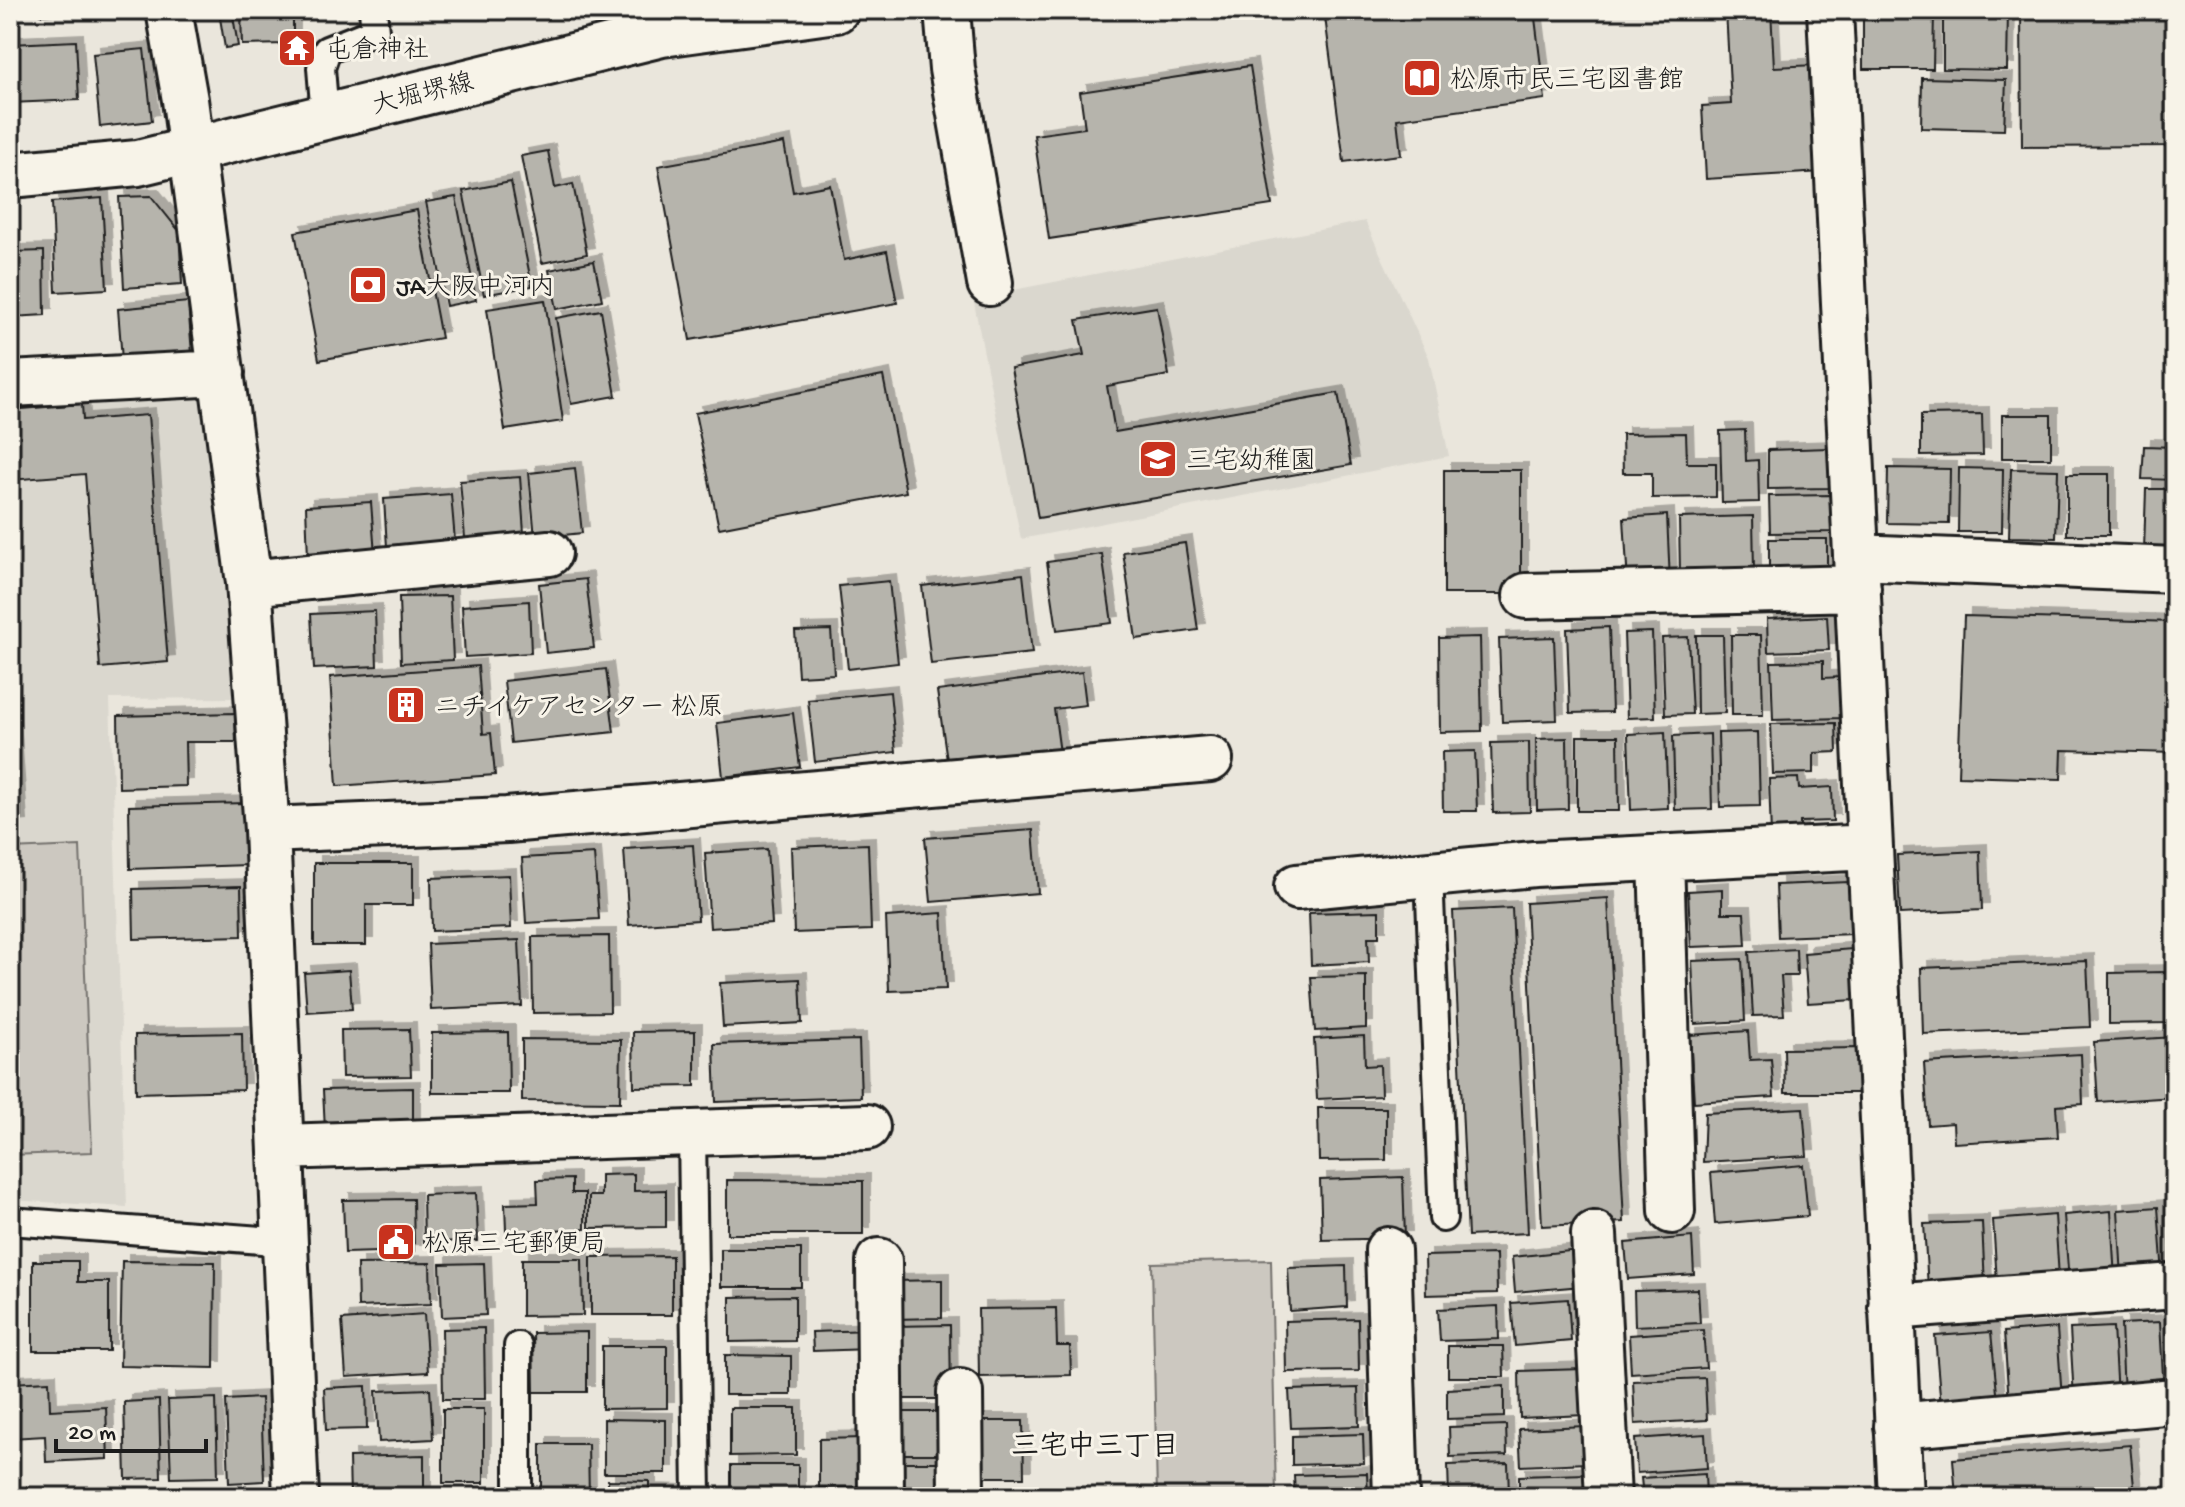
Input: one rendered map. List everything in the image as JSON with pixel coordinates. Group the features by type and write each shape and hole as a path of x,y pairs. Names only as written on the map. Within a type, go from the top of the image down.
{"street":[{"path":"169,10 249,583 267,830 271,986 287,1242 296,1497"},
{"name":"大堀堺線","path":"10,175 138,163 662,34 836,10"},
{"path":"947,10 952,69 990,283"},
{"path":"1830,10 1901,1497"},
{"path":"10,384 222,373"},
{"path":"249,583 549,553"},
{"path":"1526,596 1857,572 2175,570"},
{"path":"267,830 507,820 1210,759"},
{"path":"1297,887 1429,874 1870,847"},
{"path":"1661,858 1672,1211"},
{"path":"282,1147 867,1127"},
{"path":"1594,1234 1608,1497"},
{"path":"1388,1250 1396,1497"},
{"path":"879,1261 881,1497"},
{"path":"1891,1307 2175,1286"},
{"path":"960,1392 961,1497"},
{"path":"1897,1426 2175,1401"}],"lane":[{"path":"325,116 321,68 327,50 375,31 373,10"},
{"path":"1429,874 1443,1218"},
{"path":"692,1132 697,1497"},
{"path":"10,1221 287,1242"},
{"path":"518,1346 518,1497"}],"shaded area":[{"path":"1365,221 1429,358 1449,456 1021,539 973,298"},
{"path":"204,383 234,698 110,699 127,1207 10,1200 10,396"},
{"path":"80,846 92,1152 10,1155 10,849"},
{"path":"1271,1260 1276,1497 1157,1497 1152,1263"}],"building":[{"path":"41,10 111,10 41,15"},
{"path":"1384,10 1534,10 1545,99 1397,119 1401,155 1344,162 1325,17"},
{"path":"1726,10 1771,10 1774,67 1816,65 1822,172 1706,179 1702,106 1731,104"},
{"path":"1863,10 1934,10 1933,69 1863,69"},
{"path":"1943,10 2008,10 2007,70 1943,69"},
{"path":"2021,10 2175,10 2175,146 2022,147"},
{"path":"286,11 286,18 293,18 293,38 286,38 286,44 242,45 241,12"},
{"path":"233,16 238,46 225,48 220,18"},
{"path":"76,41 79,100 10,103 10,44"},
{"path":"144,49 152,121 100,127 93,54"},
{"path":"1250,66 1272,205 1049,239 1034,135 1085,128 1080,92"},
{"path":"1922,78 2006,80 2004,130 1921,128"},
{"path":"784,143 793,192 830,185 844,260 887,251 897,303 690,340 658,166"},
{"path":"548,151 555,188 573,184 587,254 542,263 521,156"},
{"path":"511,182 532,286 484,295 463,191"},
{"path":"151,196 179,231 182,284 124,288 119,197"},
{"path":"456,197 476,300 446,306 426,202"},
{"path":"102,198 107,289 56,292 52,202"},
{"name":"JA大阪中河内","path":"417,210 441,338 319,360 295,232"},
{"path":"44,251 45,315 13,317 12,252"},
{"path":"594,261 602,300 557,309 549,270"},
{"path":"545,300 563,421 505,430 487,309"},
{"path":"188,302 192,354 122,360 118,309"},
{"path":"1157,307 1169,375 1107,386 1115,432 1338,393 1351,465 1038,518 1011,368 1084,355 1077,320"},
{"path":"601,310 616,396 571,404 556,318"},
{"path":"883,376 906,492 719,528 695,413"},
{"path":"82,404 83,420 148,415 168,662 100,668 85,474 10,480 10,410"},
{"path":"1982,414 1983,455 1921,456 1921,415"},
{"path":"2002,415 2051,415 2051,458 2002,458"},
{"path":"1745,430 1746,461 1758,460 1759,502 1722,503 1720,431"},
{"path":"1686,433 1687,463 1716,463 1716,497 1652,498 1652,473 1623,473 1622,434"},
{"path":"2144,446 2175,447 2175,480 2142,479"},
{"path":"1829,448 1830,488 1768,489 1768,450"},
{"path":"575,468 582,533 535,538 529,473"},
{"path":"1888,468 1950,469 1949,524 1887,523"},
{"path":"1959,468 2003,469 2002,532 1958,532"},
{"path":"2011,469 2058,470 2056,538 2009,537"},
{"path":"1444,470 1521,470 1521,594 1444,594"},
{"path":"2067,474 2109,474 2109,535 2067,535"},
{"path":"520,477 524,533 465,538 460,481"},
{"path":"2146,489 2175,489 2175,551 2144,550"},
{"path":"451,494 455,541 387,547 384,499"},
{"path":"1832,495 1832,532 1770,533 1769,496"},
{"path":"371,502 375,555 308,558 306,506"},
{"path":"1667,515 1670,582 1628,585 1624,518"},
{"path":"1753,516 1754,572 1680,574 1679,518"},
{"path":"1769,539 1827,539 1827,582 1769,582"},
{"path":"1185,543 1198,630 1136,639 1123,552"},
{"path":"1102,554 1112,623 1057,630 1047,562"},
{"path":"1023,574 1032,653 931,664 922,586"},
{"path":"586,579 594,648 546,653 539,584"},
{"path":"889,581 898,663 848,669 839,586"},
{"path":"450,596 453,660 401,663 399,597"},
{"path":"529,601 531,653 465,657 462,606"},
{"path":"375,611 377,666 314,669 311,614"},
{"path":"1827,616 1829,650 1768,652 1767,619"},
{"path":"1964,616 2175,622 2175,753 2062,750 2061,779 1958,776"},
{"path":"1609,627 1612,712 1570,713 1567,629"},
{"path":"831,630 834,674 798,676 795,631"},
{"path":"1652,632 1655,717 1627,718 1624,633"},
{"path":"1696,635 1723,635 1725,713 1697,714"},
{"path":"1731,635 1761,635 1763,715 1732,715"},
{"path":"1480,637 1482,731 1440,732 1439,638"},
{"path":"1554,637 1557,720 1502,722 1499,639"},
{"path":"1688,637 1692,714 1665,715 1662,638"},
{"path":"1823,661 1823,678 1841,677 1842,718 1773,720 1771,662"},
{"name":"ニチイケアセンター 松原","path":"478,666 483,734 491,733 495,775 337,786 330,677"},
{"path":"606,669 614,732 511,743 504,681"},
{"path":"1082,672 1086,705 1054,709 1060,753 948,767 937,691"},
{"path":"10,683 20,827 10,828"},
{"path":"890,692 896,752 815,762 808,700"},
{"path":"235,713 236,742 185,742 186,786 119,788 118,716"},
{"path":"793,713 800,767 723,777 717,723"},
{"path":"1836,723 1837,752 1814,753 1814,773 1773,774 1771,724"},
{"path":"1665,732 1668,808 1631,810 1628,734"},
{"path":"1758,732 1760,806 1720,807 1718,733"},
{"path":"1710,734 1712,809 1675,810 1673,736"},
{"path":"1577,736 1618,736 1619,811 1577,811"},
{"path":"1567,738 1568,809 1537,810 1536,739"},
{"path":"1529,742 1530,812 1493,813 1491,743"},
{"path":"1475,751 1477,811 1443,811 1442,752"},
{"path":"1798,778 1799,789 1832,787 1833,821 1800,822 1800,835 1771,836 1769,779"},
{"path":"246,803 248,865 130,869 129,806"},
{"path":"1033,830 1038,893 931,902 925,838"},
{"path":"2173,836 2175,836 2174,897"},
{"path":"868,844 871,930 794,933 791,847"},
{"path":"693,845 698,920 629,925 624,849"},
{"path":"767,849 772,924 710,928 705,853"},
{"path":"1980,851 1982,910 1900,914 1897,855"},
{"path":"594,854 599,919 526,923 522,858"},
{"path":"314,863 413,863 413,905 366,905 366,945 314,945"},
{"path":"509,875 511,928 432,931 431,878"},
{"path":"1849,882 1852,934 1778,937 1776,885"},
{"path":"241,886 242,936 134,939 133,889"},
{"path":"1722,889 1722,913 1744,913 1746,945 1691,947 1688,891"},
{"path":"1608,898 1624,1222 1542,1226 1526,903"},
{"path":"1512,908 1528,1233 1468,1236 1453,911"},
{"path":"1379,911 1379,937 1368,937 1369,962 1311,965 1309,913"},
{"path":"942,913 946,989 889,991 886,917"},
{"path":"609,936 610,1012 533,1013 532,937"},
{"path":"519,940 522,1006 431,1010 428,944"},
{"path":"1796,949 1797,976 1781,976 1784,1015 1753,1016 1749,952"},
{"path":"1852,949 1856,1000 1808,1003 1804,953"},
{"path":"1742,959 1745,1021 1695,1024 1692,961"},
{"path":"2087,961 2090,1027 1923,1034 1921,968"},
{"path":"349,970 352,1009 307,1012 304,973"},
{"path":"2166,972 2167,1023 2109,1024 2109,973"},
{"path":"1366,976 1366,1028 1315,1031 1311,977"},
{"path":"800,979 802,1023 723,1027 720,983"},
{"path":"409,1029 411,1076 342,1077 341,1030"},
{"path":"695,1031 695,1086 634,1087 633,1032"},
{"path":"1748,1031 1750,1060 1771,1059 1774,1097 1694,1102 1690,1035"},
{"path":"508,1032 509,1093 432,1093 432,1033"},
{"path":"242,1033 243,1090 136,1093 135,1035"},
{"path":"1364,1036 1365,1066 1380,1065 1381,1096 1317,1099 1314,1039"},
{"path":"2175,1037 2175,1097 2098,1102 2094,1042"},
{"path":"522,1039 621,1040 620,1102 522,1101"},
{"path":"859,1040 861,1097 716,1102 714,1044"},
{"path":"1862,1048 1862,1093 1785,1093 1784,1049"},
{"path":"2081,1054 2083,1104 2056,1106 2058,1137 1954,1143 1953,1123 1928,1125 1924,1063"},
{"path":"413,1088 413,1128 325,1130 323,1090"},
{"path":"1318,1108 1386,1108 1386,1160 1319,1161"},
{"path":"1803,1108 1807,1156 1703,1162 1705,1113"},
{"path":"1803,1165 1808,1216 1715,1224 1711,1173"},
{"path":"634,1174 634,1191 666,1190 666,1227 589,1228 589,1196 601,1196 601,1175"},
{"path":"1403,1177 1405,1238 1322,1240 1320,1180"},
{"path":"572,1179 572,1193 585,1193 585,1229 506,1231 505,1204 538,1203 537,1180"},
{"path":"727,1180 863,1181 863,1234 727,1234"},
{"path":"476,1193 478,1241 424,1242 423,1195"},
{"path":"413,1199 414,1251 345,1253 343,1200"},
{"path":"2168,1205 2175,1205 2175,1275 2173,1275"},
{"path":"2158,1207 2163,1275 2122,1278 2118,1210"},
{"path":"2111,1211 2115,1280 2069,1283 2064,1215"},
{"path":"2055,1215 2059,1278 1997,1282 1993,1220"},
{"path":"1982,1222 1985,1286 1928,1288 1924,1224"},
{"path":"1692,1237 1694,1274 1628,1279 1625,1243"},
{"path":"721,1249 801,1249 801,1287 721,1287"},
{"path":"1579,1250 1582,1286 1515,1292 1512,1257"},
{"path":"1496,1254 1497,1293 1426,1295 1425,1256"},
{"path":"672,1256 672,1315 591,1315 591,1257"},
{"path":"522,1259 582,1259 583,1315 522,1316"},
{"path":"33,1261 78,1261 78,1282 109,1282 109,1351 33,1351"},
{"path":"122,1261 215,1262 214,1368 120,1366"},
{"path":"430,1263 431,1304 358,1307 357,1264"},
{"path":"484,1263 486,1315 442,1317 440,1264"},
{"path":"1346,1266 1347,1307 1290,1311 1288,1268"},
{"path":"942,1280 942,1318 892,1319 892,1281"},
{"path":"1698,1289 1700,1323 1635,1326 1634,1291"},
{"path":"795,1296 795,1341 730,1342 730,1297"},
{"path":"1568,1299 1571,1341 1515,1346 1511,1303"},
{"path":"1498,1306 1499,1339 1440,1341 1438,1309"},
{"path":"1056,1308 1057,1346 1070,1346 1071,1375 979,1377 978,1309"},
{"path":"424,1314 428,1372 346,1377 342,1320"},
{"path":"1358,1319 1359,1371 1286,1372 1285,1321"},
{"path":"2160,1322 2164,1395 2124,1396 2121,1324"},
{"path":"950,1325 951,1399 892,1399 892,1326"},
{"path":"2113,1327 2117,1396 2074,1399 2070,1329"},
{"path":"484,1328 485,1399 443,1399 442,1329"},
{"path":"2057,1328 2062,1399 2009,1402 2004,1332"},
{"path":"870,1330 870,1349 813,1351 812,1332"},
{"path":"1703,1330 1706,1368 1631,1373 1629,1335"},
{"path":"587,1332 587,1392 534,1392 533,1333"},
{"path":"1991,1332 1998,1403 1941,1407 1935,1336"},
{"path":"602,1346 667,1346 667,1408 602,1409"},
{"path":"1448,1346 1503,1346 1504,1377 1448,1377"},
{"path":"725,1355 791,1356 791,1395 725,1395"},
{"path":"1583,1369 1585,1415 1520,1418 1519,1371"},
{"path":"1705,1378 1707,1420 1635,1424 1633,1381"},
{"path":"49,1381 50,1410 106,1407 108,1459 46,1462 45,1436 11,1438 10,1383"},
{"path":"366,1386 367,1429 326,1430 324,1388"},
{"path":"1504,1386 1504,1417 1447,1419 1447,1389"},
{"path":"1358,1388 1359,1426 1291,1428 1289,1390"},
{"path":"430,1389 433,1439 379,1442 376,1391"},
{"path":"216,1398 218,1477 171,1478 168,1400"},
{"path":"261,1398 264,1481 229,1483 226,1400"},
{"path":"159,1400 161,1478 126,1479 124,1402"},
{"path":"730,1408 796,1408 796,1455 730,1456"},
{"path":"443,1409 484,1409 484,1483 443,1483"},
{"path":"896,1412 945,1412 946,1454 897,1454"},
{"path":"604,1419 666,1420 666,1473 604,1473"},
{"path":"978,1421 1023,1421 1024,1477 978,1477"},
{"path":"1506,1425 1507,1455 1450,1457 1449,1427"},
{"path":"1585,1426 1587,1463 1521,1466 1519,1429"},
{"path":"1363,1434 1364,1463 1292,1465 1292,1436"},
{"path":"1705,1434 1707,1468 1637,1473 1635,1439"},
{"path":"864,1438 864,1487 819,1488 819,1439"},
{"path":"541,1444 588,1444 589,1497 541,1497"},
{"path":"2130,1445 2135,1497 1956,1497 1953,1459"},
{"path":"424,1455 424,1497 350,1497 349,1457"},
{"path":"894,1462 944,1462 944,1497 895,1497"},
{"path":"1508,1463 1509,1497 1449,1497 1448,1465"},
{"path":"731,1465 798,1465 798,1497 731,1497"},
{"path":"1367,1473 1368,1497 1295,1497 1294,1475"},
{"path":"1587,1474 1587,1497 1519,1497 1519,1476"},
{"path":"1705,1474 1706,1497 1643,1497 1641,1478"},
{"path":"608,1480 649,1481 649,1491 675,1492 675,1497 608,1497"}],"place":[{"name":"屯倉神社","path":"297,48"},
{"name":"松原市民三宅図書館","path":"1422,78"},
{"name":"JA大阪中河内","path":"368,285"},
{"name":"三宅幼稚園","path":"1158,459"},
{"name":"ニチイケアセンター 松原","path":"406,705"},
{"name":"松原三宅郵便局","path":"396,1242"}],"district":[{"name":"三宅中三丁目","path":"1095,1444"}]}
